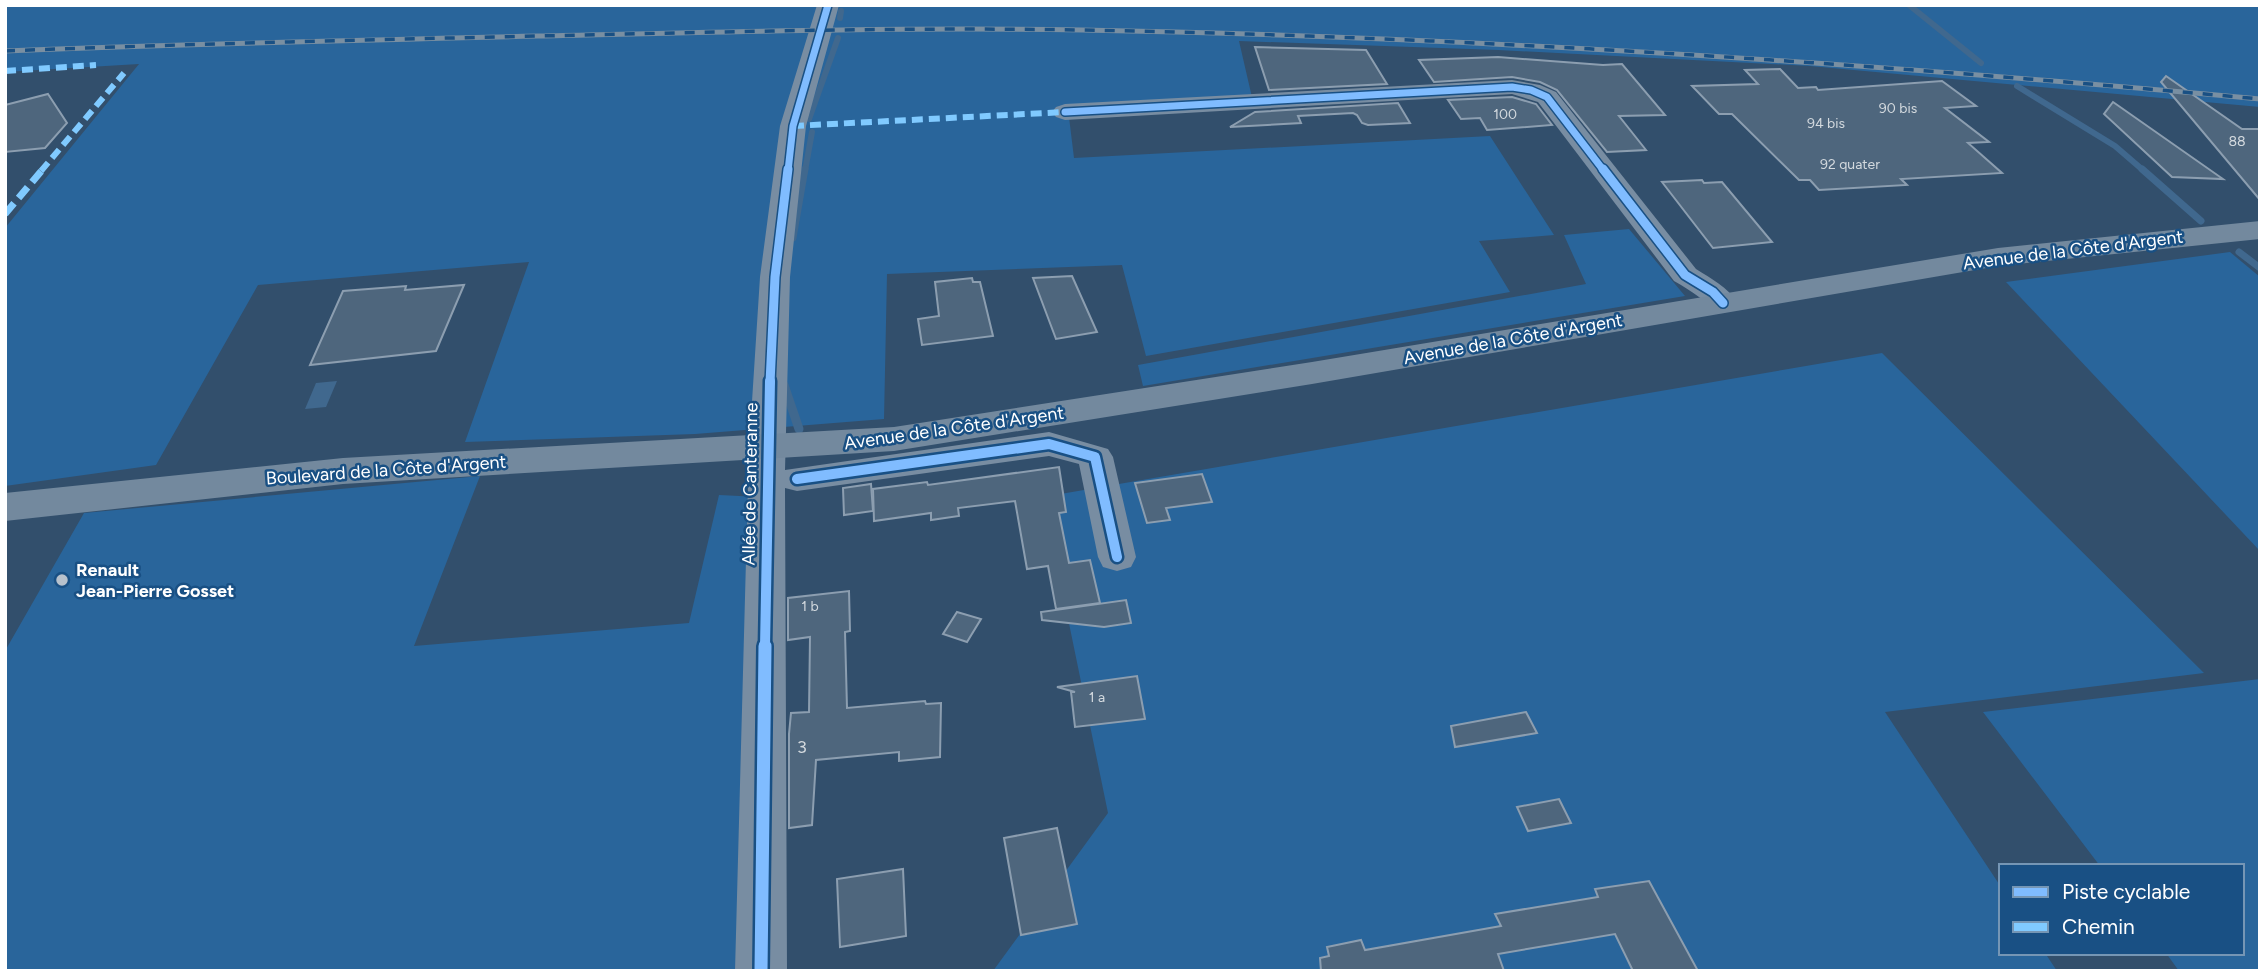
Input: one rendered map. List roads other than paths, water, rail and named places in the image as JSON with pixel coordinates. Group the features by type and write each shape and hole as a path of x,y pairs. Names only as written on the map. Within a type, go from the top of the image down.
{"main road":[{"name":"Avenue de la Côte d'Argent","path":"767,448 1045,430 1723,303 1998,257 2260,230"},
{"name":"Boulevard de la Côte d'Argent","path":"5,508 287,476 403,467 767,448"}],"street":[{"name":"Allée de Canteranne","path":"761,971 767,448 775,277 793,126 828,5"},
{"path":"1065,112 1512,87 1531,90 1547,97 1685,275 1713,292 1723,303"},
{"path":"797,479 1045,430 1095,457 1117,557"}],"waterway":[{"path":"1909,5 1981,63"},
{"path":"840,18 841,11"},
{"path":"809,119 838,38"},
{"path":"2017,86 2115,146 2144,171"},
{"path":"805,171 812,132"},
{"path":"793,238 805,169"},
{"path":"2142,169 2201,221"},
{"path":"2239,252 2260,268"},
{"path":"784,385 799,429"}],"railway":[{"path":"5,51 272,42 946,29 1230,33 1525,45 1819,63 2260,99"}],"place":[{"name":"Renault Jean-Pierre Gosset","path":"62,580"}]}
